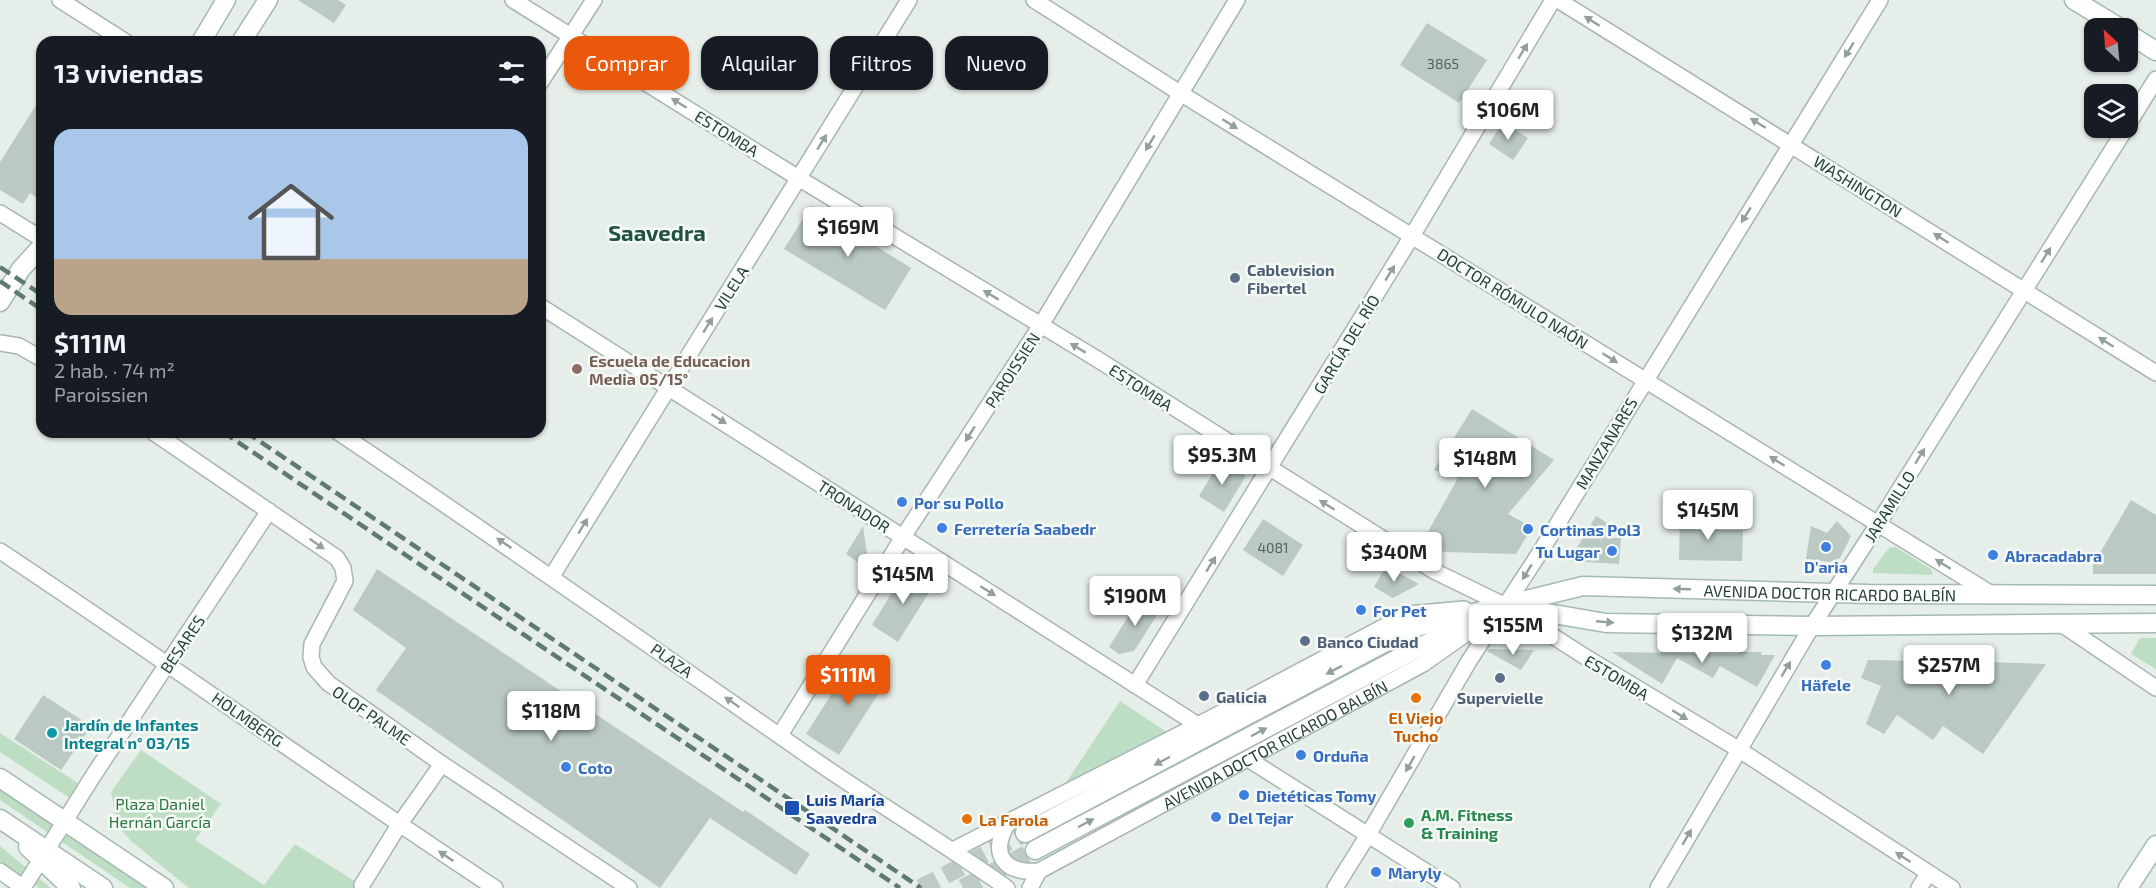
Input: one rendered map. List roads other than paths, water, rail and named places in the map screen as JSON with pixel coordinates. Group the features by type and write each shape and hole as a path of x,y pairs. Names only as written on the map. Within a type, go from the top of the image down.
{"main road":[{"path":"205,36 226,0"},
{"path":"245,36 268,0"},
{"path":"2074,0 2104,18"},
{"path":"2138,40 2156,51"},
{"path":"0,303 21,268 36,252"},
{"name":"AVENIDA DOCTOR RICARDO BALBÍN","path":"1506,606 1584,586 1833,593 2156,595"},
{"path":"1025,833 1412,628 1506,606"},
{"path":"1035,850 1418,648 1506,606"},
{"name":"AVENIDA DOCTOR RICARDO BALBÍN","path":"1506,606 1606,623 1812,626 2156,624"},
{"path":"0,777 164,888"},
{"path":"0,820 44,855 103,888"},
{"path":"2128,888 2156,845"},
{"path":"44,855 71,888"}],"street":[{"path":"60,0 117,36"},
{"name":"ESTOMBA","path":"513,0 571,36"},
{"path":"571,36 594,0"},
{"name":"VILELA","path":"552,576 909,0"},
{"name":"DOCTOR RÓMULO NAÓN","path":"1034,0 1180,93 1993,595"},
{"name":"PAROISSIEN","path":"780,735 903,537 1041,325 1238,0"},
{"name":"GARCÍA DEL RÍO","path":"1135,685 1270,469 1553,0"},
{"name":"WASHINGTON","path":"1558,0 2156,372"},
{"name":"MANZANARES","path":"1335,888 1470,661 1880,0"},
{"path":"546,74 564,47"},
{"name":"JARAMILLO","path":"2138,108 2156,79"},
{"name":"ESTOMBA","path":"657,90 1097,359 1434,571 1506,606 1738,750 1952,888"},
{"name":"JARAMILLO","path":"1658,888 1812,626 2119,138"},
{"path":"0,213 36,235"},
{"name":"TRONADOR","path":"546,310 1198,725"},
{"path":"0,343 19,346 36,356"},
{"name":"OLOF PALME","path":"162,438 337,558 345,581 312,644 311,657 314,667 328,684 442,764 629,888"},
{"name":"PLAZA","path":"347,438 1007,888"},
{"name":"BESARES","path":"23,888 93,776 269,511"},
{"name":"HOLMBERG","path":"0,551 168,664 399,825 495,888"},
{"name":"AVENIDA DOCTOR RICARDO BALBÍN","path":"953,850 1198,725 1408,614 1506,606"},
{"name":"AVENIDA DOCTOR RICARDO BALBÍN","path":"1039,871 1423,664 1506,606"},
{"path":"2060,623 2156,688"},
{"path":"1248,759 1452,888"},
{"path":"362,885 399,825 442,764"},
{"path":"1008,823 1001,834 999,846 1001,858 1011,869 1025,872 1039,871"},
{"path":"0,871 23,888"},
{"path":"1030,888 1039,871"},
{"path":"1919,888 1928,874"}],"tunnel":[{"path":"921,888 1025,833"},
{"path":"963,888 1035,850"}],"railway":[{"path":"0,267 36,291"},
{"path":"0,281 36,306"},
{"path":"232,438 900,888"},
{"path":"255,438 921,888"}],"place":[{"name":"Cablevision Fibertel","path":"1235,278"},
{"name":"Escuela de Educacion Media 05/15°","path":"577,369"},
{"name":"Por su Pollo","path":"902,502"},
{"name":"Ferretería Saabedr","path":"942,528"},
{"name":"Cortinas Pol3","path":"1528,529"},
{"name":"D'aria","path":"1826,547"},
{"name":"Tu Lugar","path":"1612,551"},
{"name":"Abracadabra","path":"1993,555"},
{"name":"For Pet","path":"1361,610"},
{"name":"Banco Ciudad","path":"1305,641"},
{"name":"Häfele","path":"1826,665"},
{"name":"Supervielle","path":"1500,678"},
{"name":"Galicia","path":"1204,696"},
{"name":"El Viejo Tucho","path":"1416,698"},
{"name":"Jardín de Infantes Integral n° 03/15","path":"52,733"},
{"name":"Orduña","path":"1301,755"},
{"name":"Coto","path":"566,767"},
{"name":"Dietéticas Tomy","path":"1244,795"},
{"name":"Luis María Saavedra","path":"792,808"},
{"name":"Del Tejar","path":"1216,817"},
{"name":"La Farola","path":"967,819"},
{"name":"A.M. Fitness & Training","path":"1409,823"},
{"name":"Maryly","path":"1376,872"}],"district":[{"name":"Saavedra","path":"657,232"}],"park label":[{"name":"Plaza Daniel Hernán García","path":"160,812"}]}
